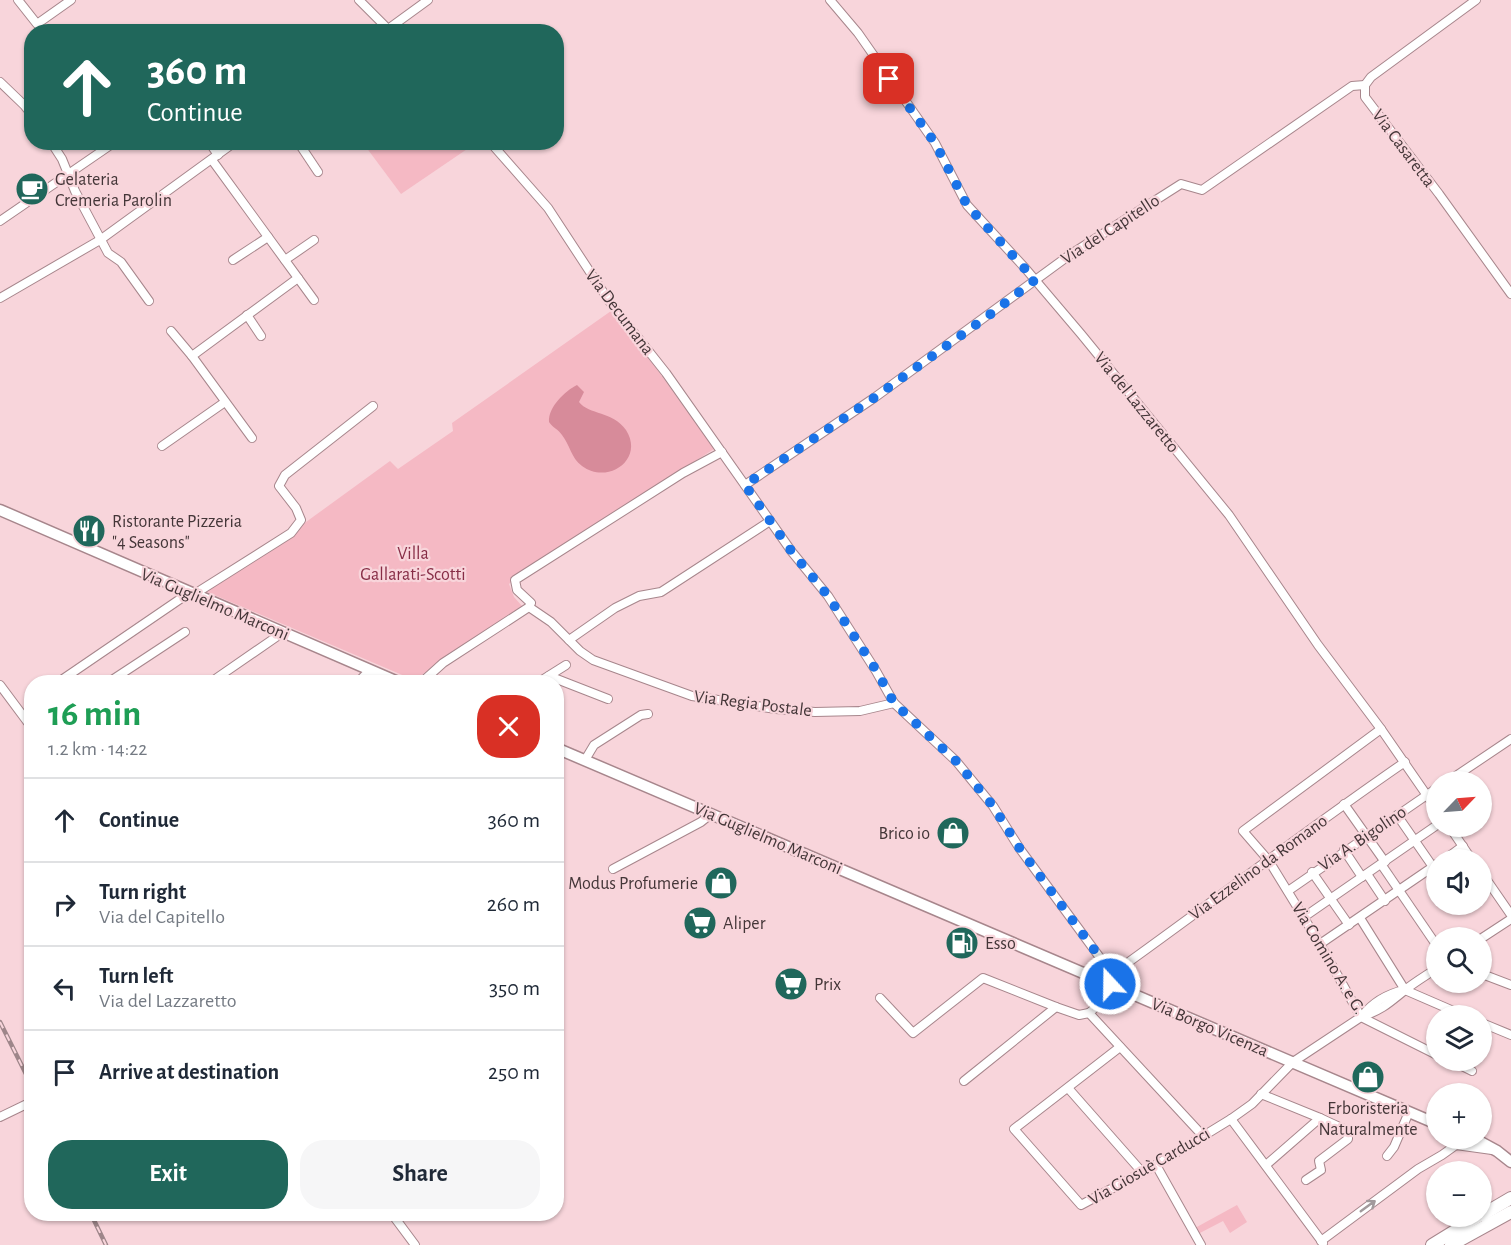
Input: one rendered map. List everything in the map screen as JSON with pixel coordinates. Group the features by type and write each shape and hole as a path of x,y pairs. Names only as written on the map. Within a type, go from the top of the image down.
{"main road":[{"path":"1492,1211 1511,1198"},
{"path":"1492,1216 1511,1212"},
{"path":"1466,1245 1511,1220"},
{"path":"1432,1245 1465,1227"},
{"path":"1450,1245 1471,1227"}],"street":[{"path":"18,0 37,24 71,0"},
{"path":"359,0 381,24"},
{"path":"396,24 428,0"},
{"name":"Via del Lazzaretto","path":"830,0 858,33 935,143 967,205 1035,280 1229,515 1318,645 1426,794"},
{"path":"1365,85 1371,77 1476,0"},
{"path":"0,82 24,100"},
{"name":"Via del Capitello","path":"745,485 874,398 1035,280 1160,196 1181,184 1202,190 1352,86 1365,85"},
{"name":"Via Casaretta","path":"1365,85 1365,97 1511,294"},
{"path":"56,150 70,174 75,191 108,254 121,262 149,301"},
{"path":"0,221 104,150"},
{"path":"212,150 269,239 314,300"},
{"path":"0,298 100,240 224,150"},
{"path":"303,150 318,172"},
{"name":"Via Decumana","path":"497,150 548,208 609,301 666,373 770,521 828,596 876,670 894,703 956,761 993,806 1020,849 1113,982"},
{"path":"233,260 269,239"},
{"path":"285,260 314,240"},
{"path":"192,357 298,278"},
{"path":"247,315 261,336"},
{"path":"171,331 252,438"},
{"path":"162,446 225,402"},
{"path":"69,675 191,594 291,532 301,520 296,508 279,486 285,475 373,406"},
{"name":"Via Regia Postale","path":"722,452 683,473 515,580 517,590 531,603 529,607 550,621 593,660 692,696 776,709 815,712 860,711 894,703"},
{"name":"Via Guglielmo Marconi","path":"0,510 382,675"},
{"path":"569,640 615,608 639,596 661,592 770,521"},
{"path":"430,675 443,663 529,607"},
{"path":"120,675 185,632"},
{"path":"224,674 282,633"},
{"path":"551,675 566,665"},
{"path":"365,675 370,670"},
{"path":"564,682 608,699"},
{"path":"0,685 24,717"},
{"path":"585,760 594,745 641,715 648,714"},
{"name":"Via Comino A. e G.","path":"1381,729 1243,831 1269,861 1361,1017 1426,1049"},
{"path":"1463,771 1511,739"},
{"name":"Via Guglielmo Marconi","path":"564,751 950,915"},
{"name":"Via Ezzelino da Romano","path":"1089,1013 1113,982 1344,804 1405,762"},
{"name":"Via A. Bigolino","path":"1288,891 1426,794"},
{"path":"1344,804 1426,930"},
{"path":"613,870 702,822 711,814"},
{"path":"1397,815 1426,854"},
{"path":"1304,917 1426,832"},
{"path":"1457,837 1465,849"},
{"path":"1459,849 1463,846"},
{"path":"1344,850 1384,901"},
{"path":"1312,872 1349,925"},
{"path":"1320,944 1426,872"},
{"path":"1492,888 1511,917 1492,931"},
{"name":"Via Borgo Vicenza","path":"950,915 1113,982 1426,1119"},
{"path":"1360,918 1404,990 1439,1005"},
{"name":"Via Giosuè Carducci","path":"1068,1088 1014,1129 1081,1205 1156,1165 1231,1119 1252,1104 1293,1062 1361,1017 1374,1013 1395,1000 1404,990 1426,975"},
{"path":"880,998 913,1033 983,978 1079,1015 1089,1013 1203,1136"},
{"path":"1492,978 1511,985"},
{"path":"964,1081 1056,1007"},
{"path":"1492,1027 1511,1035"},
{"path":"1120,1047 1068,1088 1142,1172"},
{"path":"1261,1094 1348,1131 1348,1139 1319,1161 1321,1170 1306,1180"},
{"path":"0,1117 24,1105"},
{"path":"1387,1156 1394,1147 1409,1112"},
{"path":"1266,1165 1320,1118"},
{"path":"1231,1119 1323,1243 1418,1169 1456,1144 1497,1151"},
{"path":"1492,1146 1511,1152"},
{"path":"1492,1148 1511,1162"},
{"path":"1156,1165 1201,1245"},
{"path":"397,1221 415,1245"}],"green space":[{"path":"368,150 466,150 401,194"},
{"name":"Villa Gallarati-Scotti","path":"611,311 659,372 714,449 520,573 509,584 514,597 522,606 421,675 402,675 205,591 295,530 390,461 398,469 453,431 452,423"},
{"path":"1237,1205 1247,1222 1230,1233 1223,1221 1198,1234 1195,1228"}],"shaded area":[{"path":"577,385 584,392 579,402 589,409 615,419 626,430 631,441 631,451 627,460 612,471 602,473 582,466 575,459 562,435 549,422 551,411 558,400"}],"railway":[{"path":"0,1022 24,1070"},
{"path":"94,1221 106,1245"}],"place":[{"name":"Gelateria Cremeria Parolin","path":"32,189"},
{"name":"Ristorante Pizzeria \"4 Seasons\"","path":"89,531"},
{"name":"Brico io","path":"953,833"},
{"name":"Modus Profumerie","path":"721,883"},
{"name":"Aliper","path":"700,923"},
{"name":"Esso","path":"962,943"},
{"name":"Prix","path":"791,984"},
{"name":"Erboristeria Naturalmente","path":"1368,1077"}],"route":[{"path":"889,79 935,143 967,205 1035,280 874,398 745,485 792,552 828,596 876,670 894,703 956,761 993,806 1020,849 1112,974 1110,984"}]}
